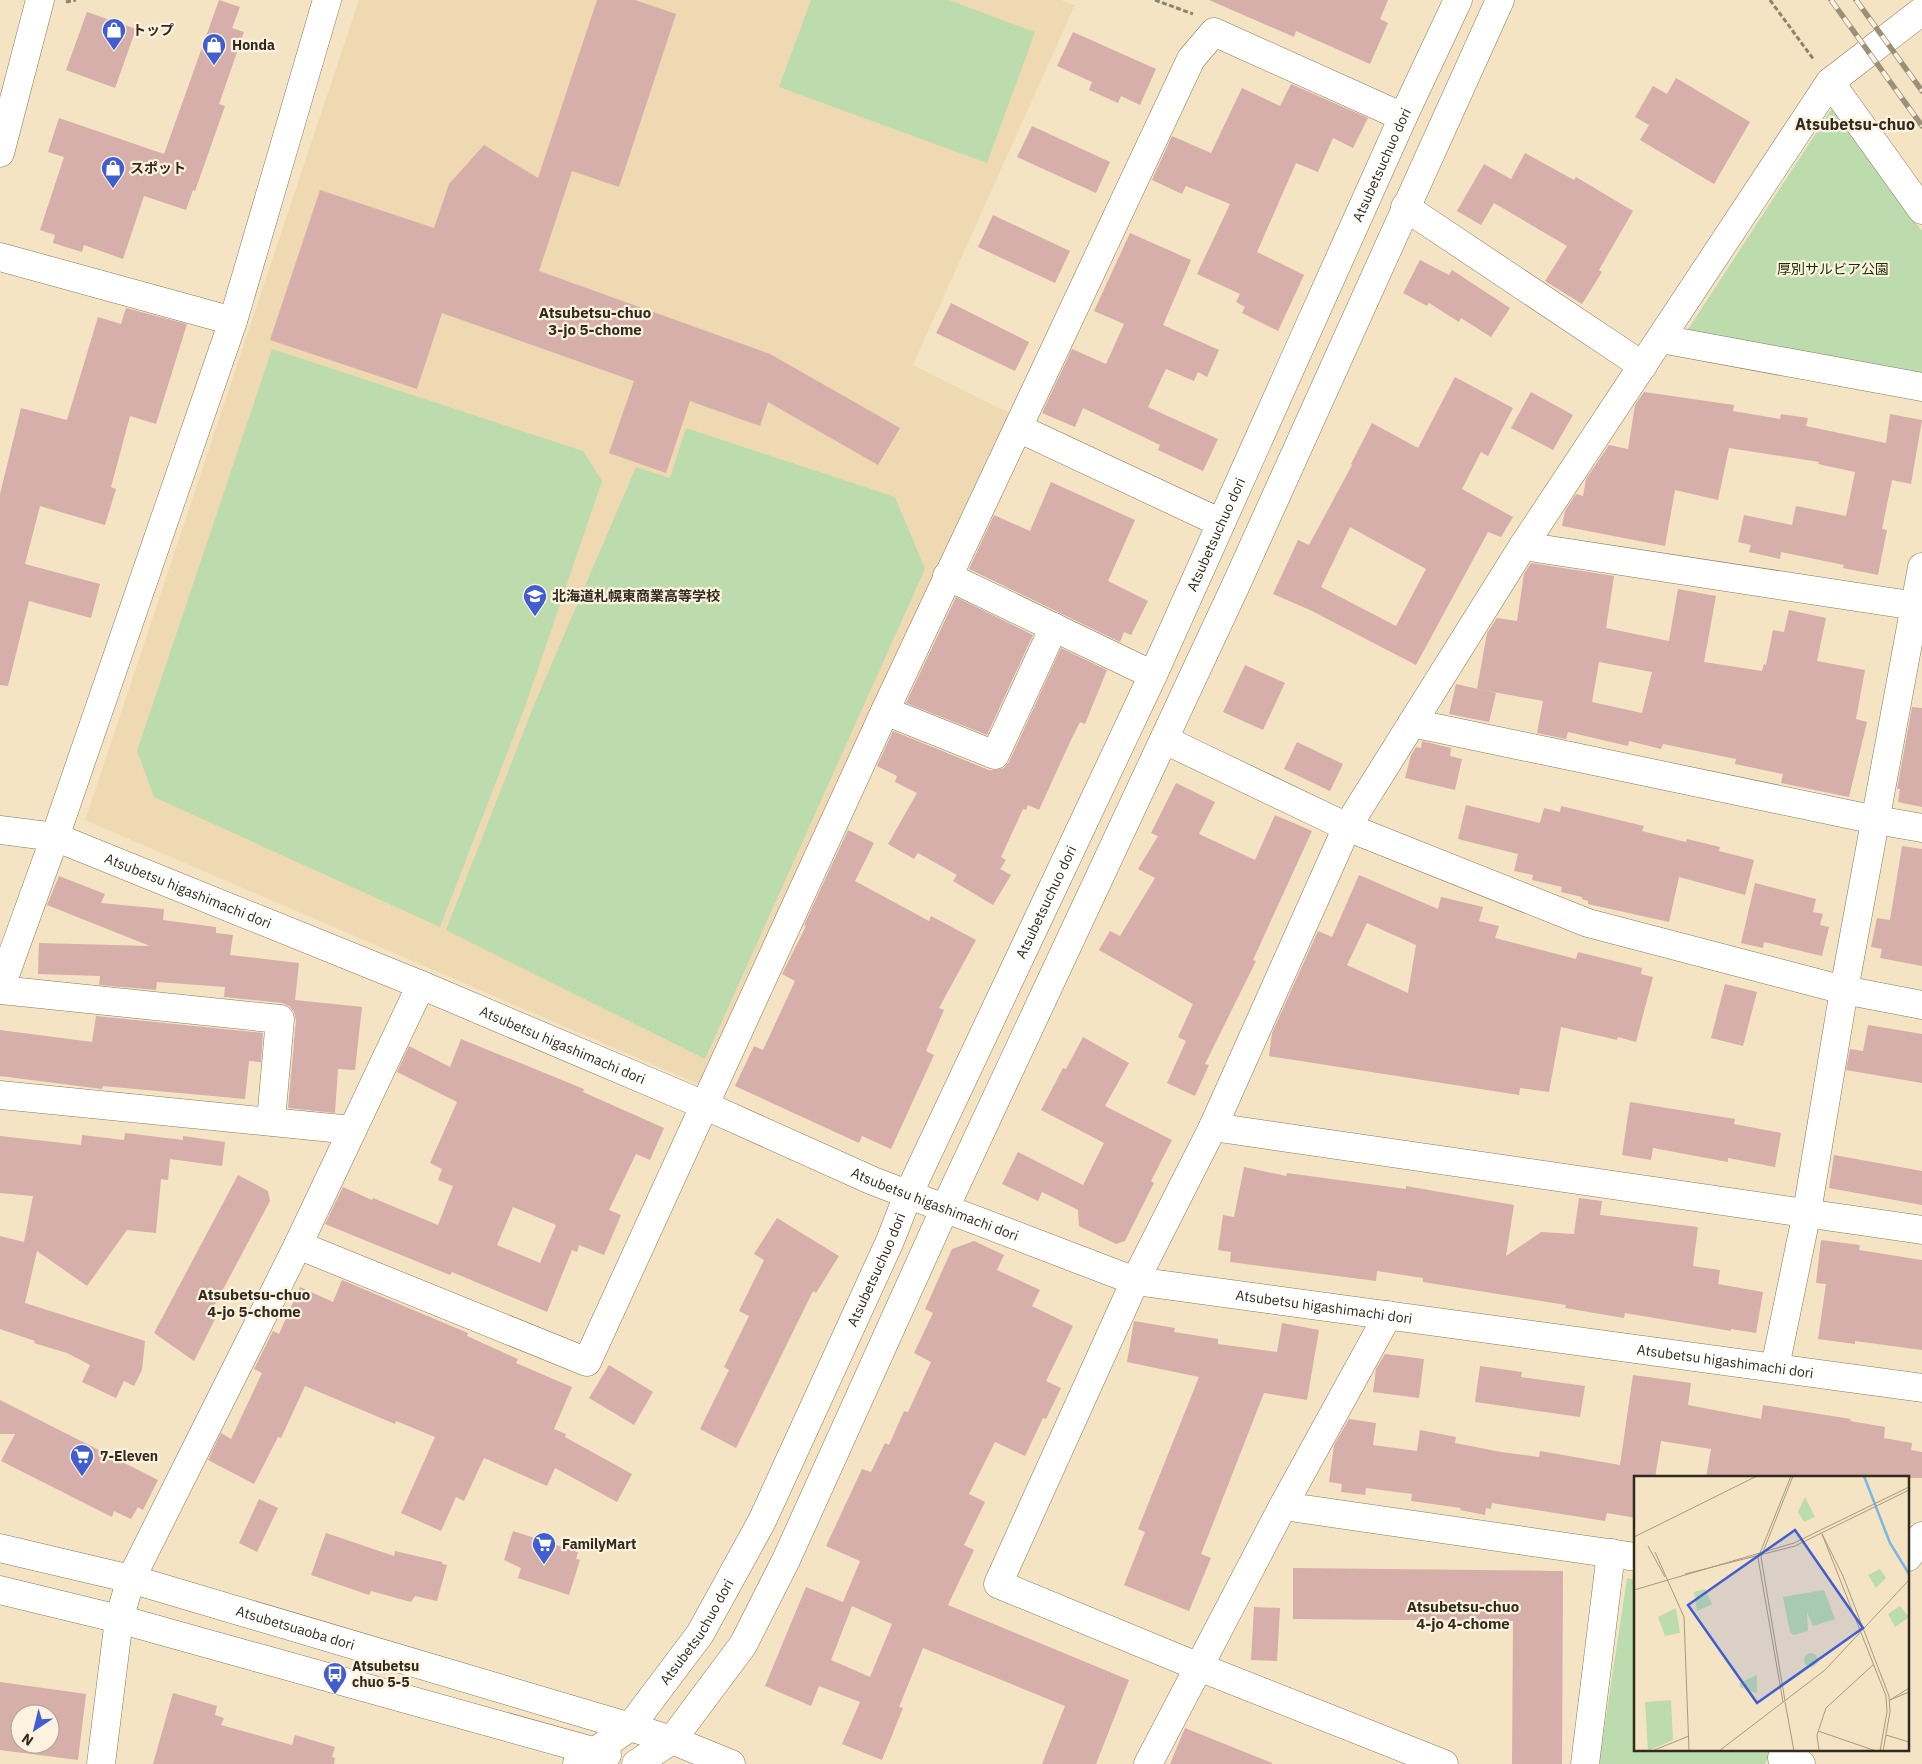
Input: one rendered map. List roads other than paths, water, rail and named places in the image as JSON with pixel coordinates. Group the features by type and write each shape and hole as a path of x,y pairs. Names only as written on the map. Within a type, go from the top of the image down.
{"street":[{"path":"0,153 40,0"},
{"path":"272,1121 280,1019 0,989 55,836 233,321 327,0"},
{"name":"Atsubetsuchuo dori","path":"587,1758 630,1727 700,1634 762,1521 890,1240 908,1195 1154,675 1403,117 1458,0"},
{"path":"636,1764 672,1740 743,1644 765,1602 794,1542 944,1208 1165,740 1500,0"},
{"path":"1444,1764 1199,1667 998,1584 1135,1281 1213,1127 1346,827 1523,546 1830,82 1922,11"},
{"path":"298,1245 588,1362 947,576 1191,59 1214,32 1403,117"},
{"path":"1830,82 1922,210"},
{"path":"1405,207 1643,366"},
{"path":"0,257 233,321"},
{"path":"1661,339 1922,387"},
{"path":"1018,428 1221,523"},
{"path":"1523,546 1918,606"},
{"path":"1775,1367 1807,1212 1844,990 1918,606 1922,567"},
{"path":"947,576 1154,675"},
{"path":"885,710 996,755 1054,627"},
{"path":"1412,723 1922,828"},
{"path":"1165,740 1346,827 1588,923 1844,990 1922,1005"},
{"name":"Atsubetsu higashimachi dori","path":"0,830 55,836 421,985 704,1105 908,1195 1135,1281 1922,1388"},
{"path":"101,1764 119,1619 131,1579 298,1245 421,985"},
{"path":"0,1095 352,1130"},
{"path":"1213,1127 1922,1230"},
{"path":"1148,1764 1283,1506 1388,1315"},
{"path":"1283,1506 1624,1555 1584,1764"},
{"path":"1910,1555 1922,1536"},
{"name":"Atsubetsuaoba dori","path":"0,1548 131,1579 630,1727 672,1740 731,1764"},
{"path":"0,1590 119,1619 587,1758 632,1764"}],"railway":[{"path":"1831,0 1922,126"},
{"path":"1856,0 1922,91"}],"place":[{"name":"トップ","path":"114,51"},
{"name":"Honda","path":"214,66"},
{"name":"スポット","path":"113,189"},
{"name":"北海道札幌東商業高等学校","path":"535,617"},
{"name":"7-Eleven","path":"82,1477"},
{"name":"FamilyMart","path":"544,1565"},
{"name":"Atsubetsu chuo 5-5","path":"335,1695"}],"district":[{"name":"Atsubetsu-chuo","path":"1855,124"},
{"name":"Atsubetsu-chuo 3-jo 5-chome","path":"595,322"},
{"name":"Atsubetsu-chuo 4-jo 5-chome","path":"254,1304"},
{"name":"Atsubetsu-chuo 4-jo 4-chome","path":"1463,1616"}],"park label":[{"name":"厚別サルビア公園","path":"1833,269"}]}
